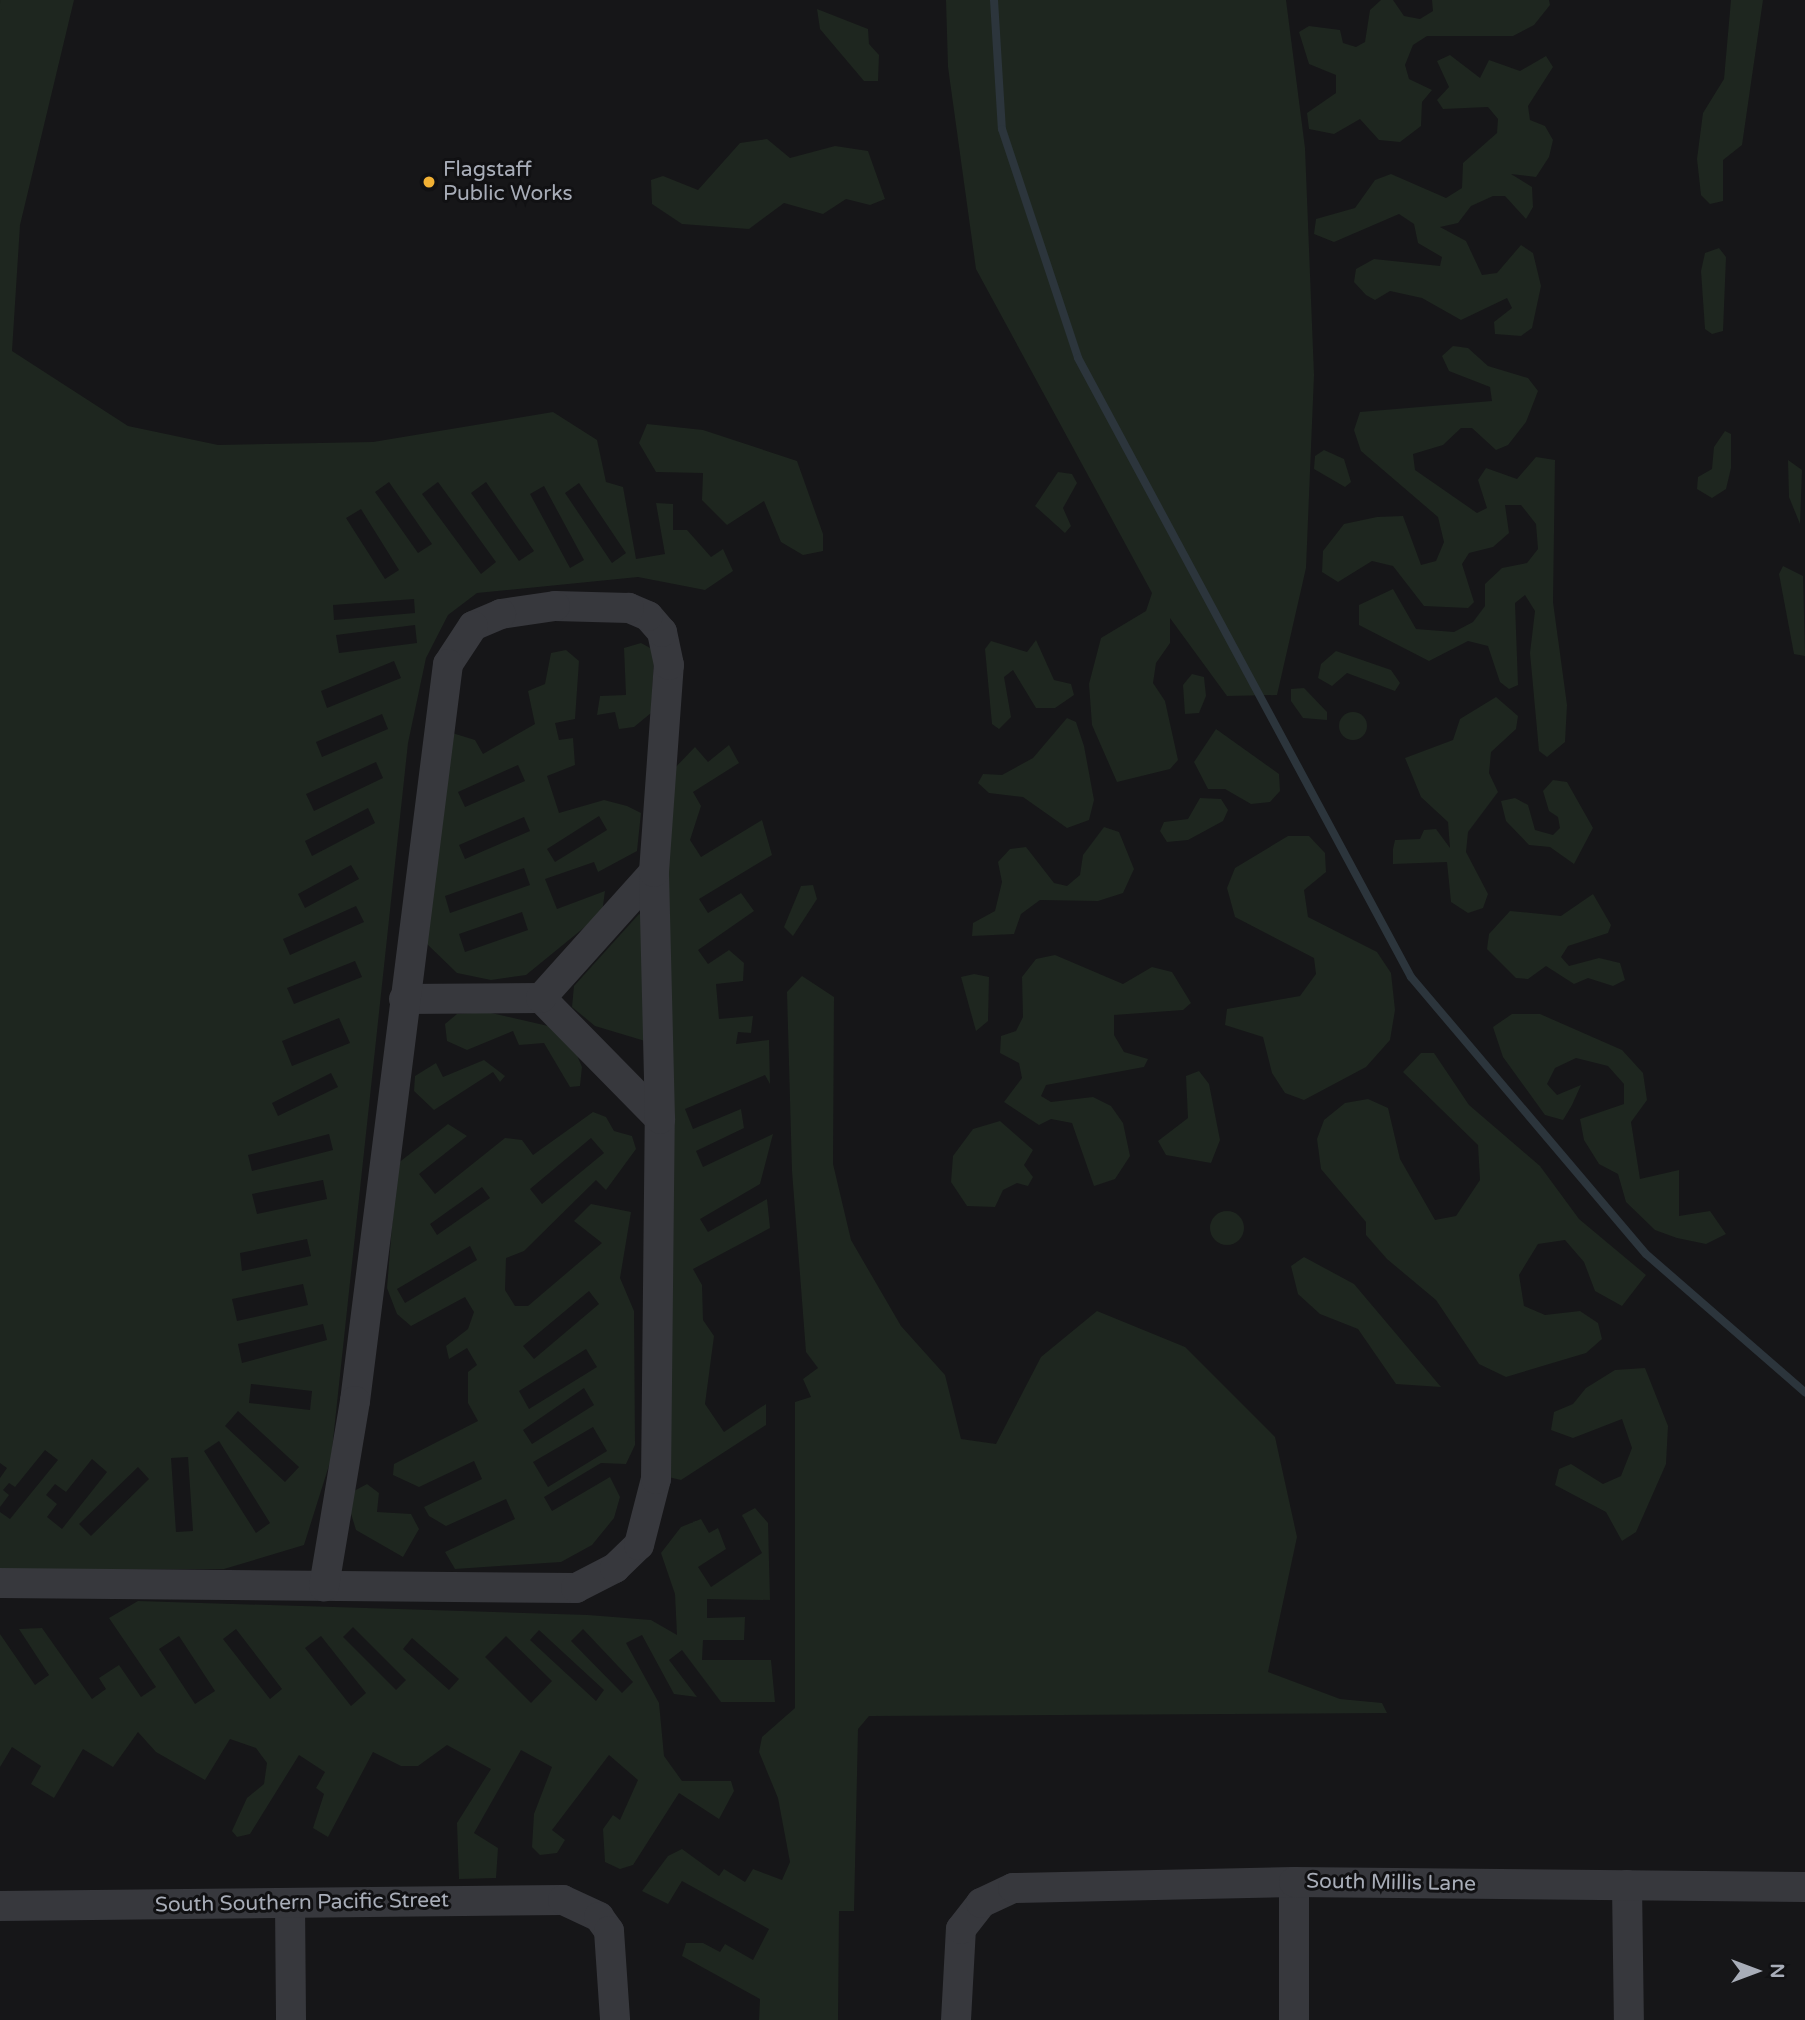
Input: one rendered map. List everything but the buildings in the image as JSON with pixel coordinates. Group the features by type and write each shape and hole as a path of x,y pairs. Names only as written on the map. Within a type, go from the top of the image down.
{"street":[{"path":"0,1583 324,1586 576,1588 615,1568 639,1545 656,1479 660,1119 654,872 669,665 662,632 648,616 629,608 555,606 501,614 473,626 458,641 445,676 355,1401 324,1586"},
{"path":"541,998 654,872"},
{"path":"404,999 541,998 660,1119"},
{"path":"1294,1882 1294,2020"},
{"name":"South Millis Lane","path":"956,2020 961,1929 981,1903 1013,1888 1294,1882 1805,1887"},
{"path":"1627,1885 1629,2020"},
{"name":"South Southern Pacific Street","path":"0,1906 563,1900 599,1917 615,1951 615,2020"},
{"path":"290,1903 291,2020"}],"shaded area":[{"path":"0,0 74,0 20,225 12,351 128,426 218,445 373,442 553,412 597,440 606,482 623,487 636,559 665,554 656,503 673,504 673,530 687,530 711,557 723,549 733,571 705,590 638,577 477,593 448,615 426,658 408,743 331,1459 304,1545 224,1569 0,1570 0,1512 10,1519 58,1460 45,1450 15,1487 9,1483 3,1490 9,1495 0,1507 0,1478 7,1468 0,1463","holes":["389,482 432,544 418,553 375,492","438,482 496,562 481,574 422,494","486,482 534,551 519,561 471,493","579,483 626,553 612,563 565,493","544,486 584,560 570,568 530,494","361,509 399,570 385,579 346,518","414,599 415,613 334,620 333,605","415,625 417,643 339,653 336,635","394,661 401,678 327,708 321,691","382,714 388,729 322,757 316,742","376,762 383,778 314,811 306,794","368,808 375,823 312,856 305,841","351,865 359,879 305,908 298,894","356,906 364,922 290,955 283,939","355,961 362,977 294,1004 287,988","339,1018 350,1043 292,1066 282,1041","331,1073 338,1087 278,1116 272,1103","329,1134 333,1150 252,1171 248,1155","323,1180 327,1199 257,1214 252,1194","307,1239 311,1256 242,1271 240,1253","303,1284 308,1305 237,1321 232,1299","323,1324 327,1340 242,1363 238,1344","251,1384 312,1391 310,1410 249,1403","238,1411 299,1467 285,1482 225,1426","219,1441 270,1523 256,1533 204,1451","188,1457 193,1531 176,1532 171,1458","92,1459 107,1472 62,1529 47,1517 57,1504 46,1495 55,1484 66,1492","138,1467 149,1479 91,1536 79,1524"]},
{"path":"946,0 1286,0 1305,148 1314,375 1306,568 1277,695 1227,696 1170,618 1170,643 1156,663 1153,683 1165,701 1178,760 1170,769 1117,782 1092,725 1089,684 1101,638 1146,611 1152,593 976,269 948,67"},
{"path":"1381,0 1393,0 1404,16 1420,19 1433,11 1432,0 1549,0 1550,5 1534,25 1513,36 1427,36 1413,45 1405,65 1409,79 1432,90 1422,102 1421,126 1400,142 1379,140 1360,119 1334,134 1309,129 1307,113 1336,93 1336,75 1309,64 1299,32 1309,26 1340,30 1343,43 1356,47 1365,42 1370,10"},
{"path":"1731,0 1763,0 1742,145 1723,160 1723,201 1710,204 1701,195 1697,159 1703,113 1724,79"},
{"path":"817,9 868,29 869,44 879,55 878,81 864,81 820,29"},
{"path":"1450,55 1480,78 1489,60 1520,71 1546,56 1553,67 1528,106 1530,120 1545,126 1553,140 1549,157 1536,177 1511,174 1532,187 1533,207 1526,219 1505,196 1493,196 1471,206 1458,223 1440,227 1466,241 1482,275 1497,273 1521,245 1533,253 1541,286 1532,328 1521,336 1495,334 1494,322 1512,308 1507,298 1461,320 1422,298 1390,291 1375,300 1366,295 1354,282 1356,269 1374,259 1440,266 1442,257 1418,243 1414,224 1399,214 1334,242 1314,234 1316,219 1355,208 1375,180 1391,174 1446,198 1462,188 1463,163 1497,133 1498,119 1488,107 1443,109 1437,100 1449,87 1437,61"},
{"path":"767,139 790,158 835,146 868,151 885,199 870,205 846,199 823,214 784,203 749,229 682,224 652,204 651,180 663,176 698,190 740,143"},
{"path":"1719,248 1726,257 1723,331 1712,334 1705,329 1701,271 1705,253"},
{"path":"1453,346 1468,348 1488,366 1528,378 1538,391 1526,422 1508,445 1496,450 1472,428 1461,428 1443,445 1413,454 1415,470 1477,513 1487,508 1478,480 1486,468 1517,479 1536,457 1555,460 1553,602 1567,705 1565,742 1547,757 1539,751 1530,653 1535,611 1525,595 1515,603 1518,685 1509,689 1500,682 1488,646 1468,641 1429,661 1359,625 1359,605 1393,589 1416,629 1454,632 1473,622 1485,606 1485,584 1502,568 1527,563 1538,549 1536,524 1521,505 1505,505 1509,533 1493,547 1469,553 1462,564 1474,602 1468,608 1424,606 1393,566 1372,561 1338,582 1322,572 1323,551 1344,524 1377,517 1403,516 1421,565 1436,561 1444,542 1438,517 1361,451 1354,430 1360,412 1492,401 1490,387 1449,371 1442,356"},
{"path":"647,424 703,430 797,461 823,534 823,551 803,555 781,542 764,501 727,525 702,500 703,473 656,472 639,443"},
{"path":"1725,431 1731,434 1731,468 1726,489 1712,498 1697,489 1698,477 1712,469 1714,447"},
{"path":"1324,450 1344,459 1351,482 1345,487 1314,469 1315,456"},
{"path":"1788,460 1802,470 1800,524 1789,497"},
{"path":"1058,472 1072,474 1077,483 1063,508 1071,526 1065,533 1035,506"},
{"path":"1783,566 1803,576 1805,656 1794,654 1779,574"},
{"path":"1036,640 1054,680 1071,684 1074,695 1055,708 1036,708 1013,670 1004,677 1011,717 999,729 992,724 985,649 991,641 1027,652"},
{"path":"641,643 652,649 654,660 651,713 634,727 619,729 615,712 597,715 600,696 626,695 624,648"},
{"path":"566,650 579,661 575,719 555,723 559,740 573,738 575,765 547,776 559,813 604,800 627,806 641,813 637,851 598,872 594,862 545,879 557,909 605,891 602,913 526,975 491,980 457,973 427,944 449,732 475,740 483,754 535,724 528,691 545,684 551,653","holes":["518,765 525,781 465,807 458,792","599,816 607,830 555,862 547,849","524,817 530,831 465,859 459,845","524,868 530,885 450,913 445,896","522,912 528,930 465,952 459,934"]},
{"path":"1336,651 1391,670 1400,683 1395,691 1347,673 1332,686 1318,678 1321,664"},
{"path":"1192,674 1204,677 1206,696 1199,713 1185,714 1183,685"},
{"path":"1304,688 1327,712 1327,720 1303,718 1291,701 1291,689"},
{"path":"1496,697 1518,716 1516,729 1491,752 1489,773 1498,792 1468,832 1466,852 1488,894 1483,908 1468,913 1451,902 1447,862 1393,864 1393,849 1395,840 1420,839 1424,830 1436,829 1450,848 1448,822 1421,797 1405,758 1453,740 1460,719"},
{"path":"1353,712 1363,716 1367,726 1363,736 1353,740 1343,736 1339,726 1343,716"},
{"path":"1067,718 1076,722 1084,746 1094,800 1089,820 1067,828 1023,797 989,793 978,783 983,774 1002,775 1033,758"},
{"path":"1216,729 1279,774 1280,791 1270,802 1251,804 1225,789 1208,789 1194,762"},
{"path":"729,745 739,763 693,792 701,806 690,840 701,857 762,820 772,855 699,899 708,913 741,893 754,911 698,950 708,964 729,950 744,963 743,981 716,984 719,1019 753,1016 751,1033 738,1032 736,1044 769,1040 770,1084 765,1075 685,1109 693,1129 741,1109 744,1128 696,1151 703,1167 773,1134 760,1184 700,1219 708,1232 767,1199 770,1228 693,1269 702,1285 703,1320 714,1336 705,1404 724,1432 766,1404 766,1425 681,1480 660,1475 670,773 695,747 708,762"},
{"path":"1553,780 1567,782 1593,828 1574,864 1550,847 1529,845 1506,821 1501,801 1515,798 1528,805 1535,830 1553,835 1560,828 1558,817 1549,811 1543,791"},
{"path":"1200,798 1221,799 1228,810 1223,821 1188,840 1167,842 1160,831 1164,822 1188,819"},
{"path":"1104,827 1119,832 1134,869 1123,893 1098,901 1040,900 1021,914 1014,934 972,936 973,923 995,911 1002,882 998,862 1010,849 1026,847 1054,883 1067,886 1080,875 1083,855"},
{"path":"1288,836 1309,836 1325,853 1326,872 1304,890 1308,917 1377,952 1391,973 1395,1010 1390,1040 1366,1067 1304,1100 1285,1093 1272,1073 1263,1037 1225,1025 1227,1009 1300,996 1316,974 1314,958 1235,917 1227,888 1235,868"},
{"path":"813,885 817,899 793,936 784,927 801,886"},
{"path":"1593,894 1611,925 1608,933 1568,946 1561,957 1569,966 1599,958 1620,963 1625,980 1613,986 1588,978 1574,984 1546,966 1528,979 1516,978 1487,949 1489,934 1510,911 1561,916"},
{"path":"639,914 646,917 645,1041 595,1026 572,1007 574,986"},
{"path":"1055,955 1123,984 1152,967 1172,972 1191,1003 1183,1010 1114,1015 1114,1035 1124,1052 1148,1059 1144,1067 1046,1085 1041,1096 1051,1102 1093,1097 1111,1106 1123,1123 1130,1156 1115,1179 1094,1186 1072,1123 1051,1119 1039,1125 1004,1102 1022,1078 1019,1063 1000,1053 1001,1036 1016,1031 1023,1017 1022,977 1036,959"},
{"path":"974,974 989,977 988,1021 976,1031 961,977"},
{"path":"802,976 834,997 833,1164 851,1240 901,1326 945,1375 961,1439 996,1444 1041,1357 1097,1311 1185,1347 1275,1437 1297,1537 1268,1672 1340,1699 1382,1703 1387,1713 869,1716 858,1729 854,1911 839,1911 838,2020 759,2020 760,1999 682,1956 686,1943 703,1943 720,1952 725,1944 753,1960 769,1929 682,1881 668,1904 642,1891 668,1856 682,1849 719,1876 724,1869 745,1882 753,1869 782,1880 790,1862 778,1798 759,1752 762,1737 795,1708 795,1402 811,1397 803,1379 818,1368 806,1352 792,1171 787,992"},
{"path":"487,1012 548,1026 573,1046 582,1067 580,1086 570,1087 544,1043 519,1045 513,1031 467,1050 447,1041 445,1024 457,1014"},
{"path":"1512,1014 1540,1014 1622,1050 1643,1073 1647,1100 1631,1122 1640,1179 1679,1170 1679,1216 1710,1211 1726,1234 1706,1244 1677,1238 1655,1230 1626,1202 1618,1174 1599,1164 1584,1140 1580,1119 1624,1104 1624,1084 1608,1066 1576,1058 1555,1068 1547,1084 1557,1095 1581,1085 1572,1105 1563,1120 1545,1115 1503,1057 1493,1027"},
{"path":"1421,1053 1434,1053 1469,1105 1540,1166 1579,1219 1646,1275 1622,1306 1595,1291 1584,1262 1565,1240 1538,1244 1519,1275 1524,1306 1545,1315 1580,1311 1598,1323 1602,1339 1586,1353 1506,1377 1479,1364 1436,1300 1387,1259 1366,1235 1366,1222 1321,1169 1317,1139 1324,1120 1345,1103 1368,1099 1388,1108 1400,1159 1435,1220 1456,1216 1480,1180 1478,1145 1403,1072"},
{"path":"484,1060 505,1076 500,1082 493,1072 434,1110 414,1091 415,1076 436,1063 443,1077"},
{"path":"1199,1071 1209,1084 1220,1140 1211,1163 1166,1155 1158,1141 1188,1118 1186,1076"},
{"path":"593,1112 606,1117 614,1131 632,1136 636,1149 606,1190 596,1180 524,1251 506,1258 505,1290 515,1306 528,1306 602,1243 574,1221 591,1204 631,1212 620,1278 634,1311 635,1445 626,1464 601,1463 544,1497 552,1511 610,1477 620,1497 614,1518 592,1545 561,1562 455,1569 445,1552 515,1519 506,1499 446,1526 429,1516 424,1507 482,1479 474,1461 419,1487 393,1475 394,1464 478,1421 468,1403 468,1372 477,1365 467,1348 449,1359 446,1346 468,1329 474,1312 465,1297 411,1326 397,1314 387,1288 397,1164 448,1124 467,1136 419,1174 435,1194 505,1138 522,1140 533,1155","holes":["591,1138 604,1153 542,1204 530,1189","482,1187 490,1198 437,1235 430,1224","470,1246 477,1260 405,1303 397,1289","589,1291 599,1304 534,1359 523,1346","586,1349 597,1367 529,1409 519,1391","584,1388 594,1405 532,1444 523,1430","593,1427 607,1451 548,1487 533,1462"]},
{"path":"1000,1121 1033,1150 1024,1165 1033,1177 1028,1186 1017,1183 1003,1190 995,1207 967,1206 951,1182 953,1156 973,1129"},
{"path":"1227,1211 1239,1216 1244,1228 1239,1240 1227,1245 1215,1240 1210,1228 1215,1216"},
{"path":"1304,1257 1354,1284 1441,1387 1396,1384 1358,1329 1320,1314 1298,1294 1291,1266"},
{"path":"1645,1368 1668,1426 1666,1464 1636,1532 1622,1541 1606,1512 1555,1485 1559,1469 1571,1464 1603,1484 1621,1476 1632,1448 1622,1419 1573,1438 1551,1430 1554,1412 1573,1404 1586,1388 1615,1370"},
{"path":"367,1484 379,1493 377,1512 411,1514 419,1529 403,1557 356,1530 349,1507 354,1491"},
{"path":"755,1508 768,1523 770,1600 707,1599 707,1618 745,1617 744,1640 703,1640 702,1660 771,1660 775,1702 721,1702 682,1650 669,1660 697,1697 674,1694 642,1635 626,1643 659,1703 664,1756 682,1781 731,1781 734,1791 719,1819 679,1793 633,1865 620,1869 605,1862 603,1829 613,1815 620,1820 638,1780 609,1755 552,1830 565,1840 557,1853 540,1855 532,1847 534,1814 552,1767 521,1750 474,1833 498,1848 496,1878 459,1879 457,1823 491,1769 447,1745 418,1766 401,1766 373,1752 328,1837 313,1828 324,1794 316,1788 325,1772 299,1755 250,1834 237,1837 232,1831 247,1798 264,1784 267,1763 256,1748 230,1739 205,1780 156,1752 138,1732 113,1767 83,1749 54,1798 31,1784 41,1766 12,1747 0,1767 0,1634 35,1685 49,1675 19,1629 42,1628 92,1699 106,1689 99,1678 119,1665 141,1697 156,1687 109,1618 138,1601 588,1615 651,1620 677,1635 675,1594 661,1553 681,1527 701,1519 709,1533 718,1528 726,1549 698,1567 711,1587 762,1553 742,1515","holes":["353,1627 406,1680 396,1690 343,1637","236,1629 282,1689 270,1699 223,1639","583,1629 633,1682 622,1693 571,1641","539,1630 604,1690 596,1701 530,1640","179,1636 215,1691 195,1704 159,1649","321,1636 366,1693 351,1706 305,1648","506,1636 552,1681 531,1703 485,1657","412,1638 459,1679 449,1690 403,1649"]}],"waterway":[{"path":"994,0 1002,129 1078,358 1411,977 1646,1254 1805,1392"}],"place":[{"name":"Flagstaff Public Works","path":"429,182"}]}
